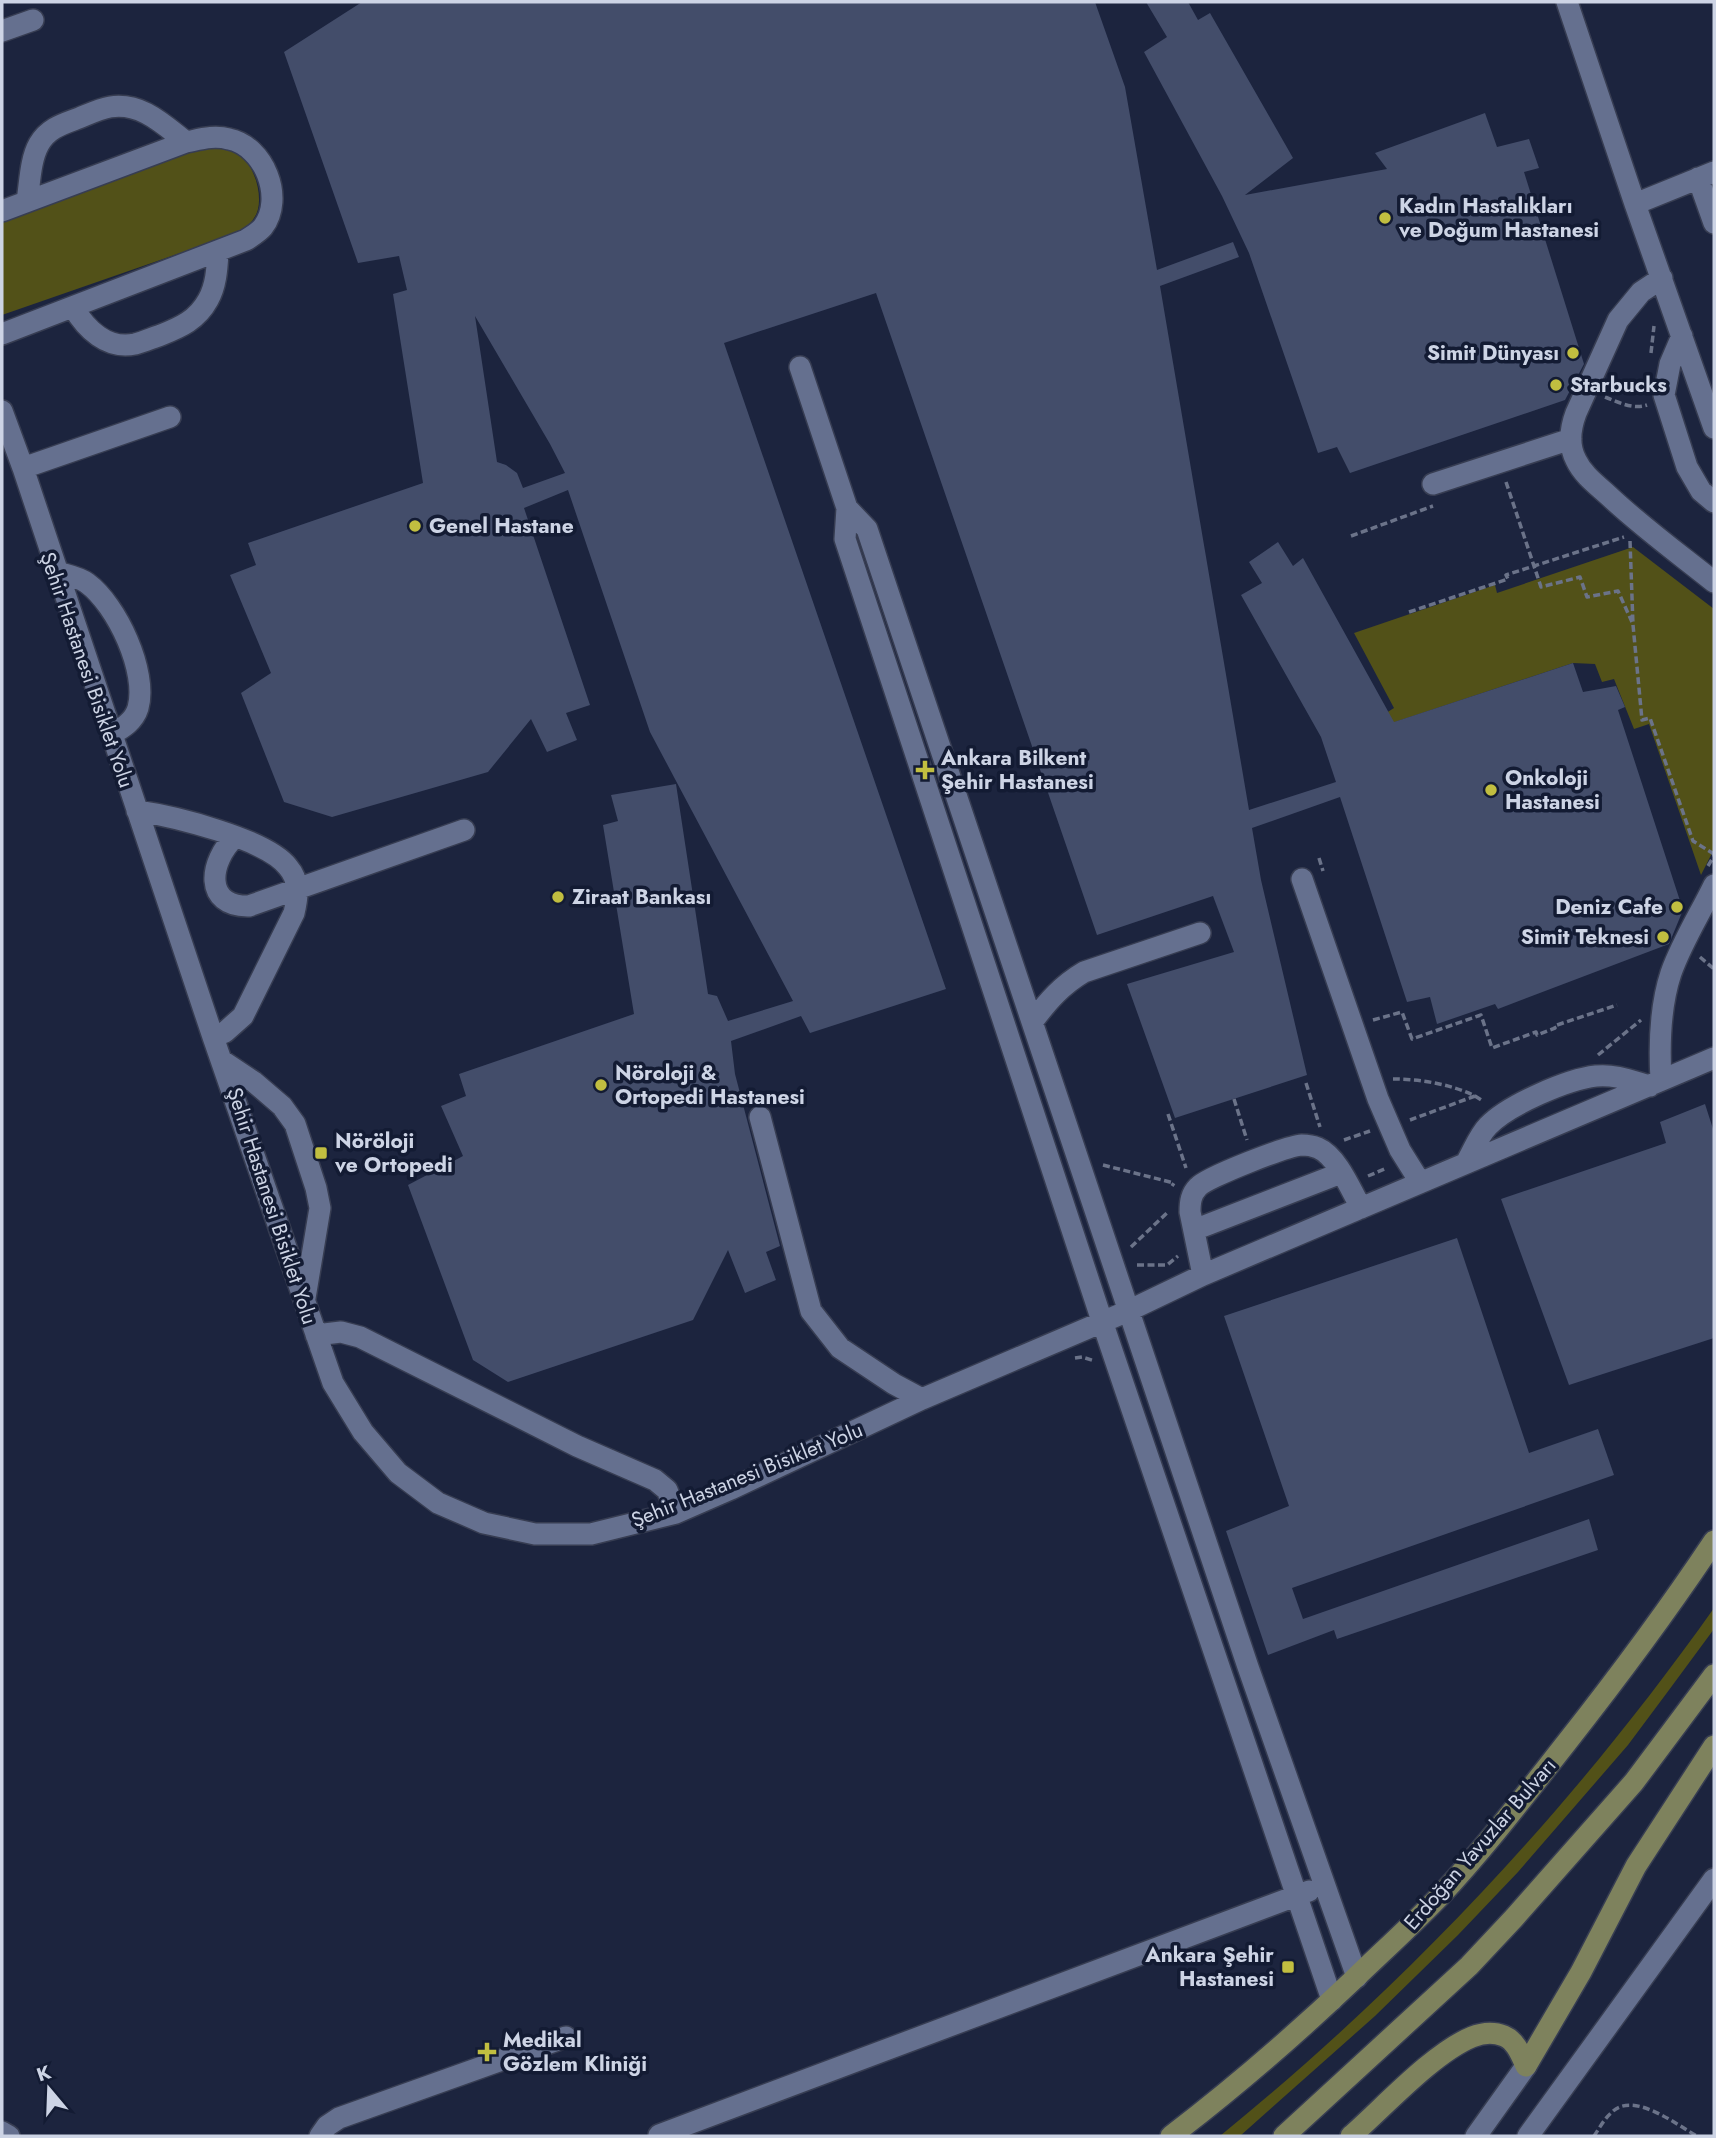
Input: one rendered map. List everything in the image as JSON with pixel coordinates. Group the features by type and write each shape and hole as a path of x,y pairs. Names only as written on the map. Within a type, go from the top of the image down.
{"main road":[{"name":"Erdoğan Yavuzlar Bulvarı","path":"1171,2136 1253,2071 1357,1977 1433,1903 1496,1832 1645,1641 1714,1541"},
{"path":"1284,2136 1469,1966 1514,1918 1634,1782 1714,1675"},
{"path":"1526,2066 1581,1972 1636,1866 1714,1746"},
{"path":"1351,2136 1423,2070 1456,2045 1475,2035 1493,2033 1507,2037 1515,2045 1526,2066"}],"street":[{"path":"1567,2 1714,426"},
{"path":"2,31 33,20"},
{"path":"27,201 38,146 43,137 57,126 107,108 126,107 150,114 186,142"},
{"path":"2,211 186,142 213,137 232,139 252,151 265,169 271,188 272,210 263,228 246,240 218,253 2,334"},
{"path":"1635,204 1706,175 1714,223"},
{"path":"73,307 97,335 115,344 135,344 182,327 195,318 209,298 217,273 218,253"},
{"path":"1662,278 1642,292 1618,320 1572,425 1574,458 1586,475 1631,516 1714,582"},
{"path":"1682,336 1670,364 1664,395 1687,467 1700,491 1714,502"},
{"path":"800,367 847,508 845,539 1102,1321 1332,2000"},
{"path":"2,411 333,1383 363,1432 398,1473 438,1503 484,1523 535,1534 591,1534 676,1513 922,1399 1128,1311 1203,1275 1714,1058"},
{"path":"23,468 170,417"},
{"path":"1433,484 1571,439"},
{"path":"847,508 867,529 1244,1654 1357,1977"},
{"path":"57,572 86,582 106,602 122,628 134,657 138,674 138,707 131,721 112,734"},
{"path":"137,811 183,819 235,837 262,848 287,864 293,873 298,889 294,913 250,1006 235,1024 213,1037"},
{"path":"235,837 219,856 216,867 217,887 226,902 249,906 464,830"},
{"path":"1301,879 1378,1099 1400,1150 1420,1182"},
{"path":"1656,1083 1667,989 1709,881"},
{"path":"1033,1021 1055,993 1084,972 1200,933"},
{"path":"221,1059 282,1106 295,1124 320,1208 304,1300"},
{"path":"1466,1163 1486,1127 1507,1109 1575,1081 1597,1076 1656,1083"},
{"path":"760,1117 811,1311 840,1348 922,1399"},
{"path":"1203,1275 1190,1212 1192,1195 1204,1181 1300,1145 1316,1147 1333,1158 1361,1208"},
{"path":"1195,1230 1341,1172"},
{"path":"316,1335 341,1332 360,1337 578,1446 655,1480 667,1490 676,1513"},
{"path":"1528,2136 1714,1879"},
{"path":"659,2135 1324,1885"},
{"path":"320,2136 327,2126 339,2118 566,2037"},
{"path":"1476,2136 1526,2066"},
{"path":"2,2132 9,2136"}],"path":[{"path":"1650,355 1656,316"},
{"path":"1599,394 1632,406 1643,407 1653,402"},
{"path":"1515,477 1506,481 1541,587 1580,577 1587,597 1618,591 1633,625"},
{"path":"1352,536 1444,502"},
{"path":"1409,612 1507,579 1506,575 1630,535 1633,625 1642,720 1650,718 1693,841 1714,855 1709,881"},
{"path":"1693,951 1714,969"},
{"path":"1371,1021 1402,1012 1412,1039 1481,1015 1492,1048 1617,1005"},
{"path":"1603,1058 1594,1058 1645,1017"},
{"path":"1387,1080 1394,1078 1433,1083 1461,1089 1475,1096 1402,1124"},
{"path":"1234,1099 1247,1142 1240,1145"},
{"path":"1168,1114 1188,1173 1185,1174"},
{"path":"1343,1149 1340,1141 1375,1129 1372,1125"},
{"path":"1321,1128 1328,1128"},
{"path":"1096,1165 1175,1181 1171,1192"},
{"path":"1364,1177 1395,1165"},
{"path":"1128,1252 1132,1245 1174,1206"},
{"path":"1127,1262 1147,1265"},
{"path":"1068,1359 1082,1357 1096,1362 1100,1367"},
{"path":"1594,2136 1611,2112 1623,2106 1640,2105 1697,2136"}],"shaded area":[{"path":"213,142 241,154 252,170 259,201 258,210 247,226 238,233 2,315 2,217"},
{"path":"1633,547 1714,609 1714,849 1701,875 1649,724 1634,729 1614,679 1602,682 1595,664 1573,663 1392,723 1386,713 1394,708 1354,633 1495,585 1497,593"},
{"path":"1714,1608 1714,1629 1669,1690 1628,1745 1518,1872 1375,2016 1240,2136 1220,2136 1357,2017 1485,1889 1604,1753"}],"building":[{"path":"362,2 1095,2 1125,87 1157,270 1233,242 1239,257 1160,286 1249,810 1336,782 1321,737 1241,595 1262,583 1249,562 1278,542 1293,566 1303,558 1394,722 1573,663 1583,692 1616,686 1625,707 1618,710 1683,910 1669,944 1498,1009 1495,1004 1437,1024 1430,997 1407,1002 1340,797 1252,828 1261,880 1307,1075 1175,1118 1127,984 1234,952 1213,896 1097,935 876,293 724,343 946,989 810,1033 801,1016 731,1041 735,1074 780,1246 766,1252 776,1280 745,1293 728,1250 693,1320 508,1382 473,1360 408,1185 463,1156 441,1106 466,1096 459,1074 634,1014 603,825 618,821 611,795 676,784 708,994 717,996 728,1021 793,1001 650,732 568,490 524,508 590,705 566,713 577,740 547,752 531,719 488,772 332,817 284,802 241,693 271,673 230,575 256,565 248,543 423,483 393,294 407,290 399,256 358,263 284,52","holes":["475,316 565,473 523,488 517,473 497,462"]},
{"name":"Kadın Hastalıkları ve Doğum Hastanesi","path":"1146,2 1188,2 1198,20 1210,13 1293,158 1245,195 1387,169 1375,153 1485,113 1497,147 1529,139 1539,168 1524,172 1584,364 1565,400 1350,473 1337,447 1318,453 1249,253 1222,196 1144,52 1167,37"},
{"path":"1705,1104 1714,1132 1714,1338 1569,1385 1501,1199 1666,1143 1660,1122"},
{"path":"1457,1238 1529,1453 1598,1429 1614,1475 1292,1588 1303,1619 1589,1519 1598,1550 1337,1639 1334,1630 1268,1655 1226,1531 1289,1506 1224,1316"}],"place":[{"name":"Kadın Hastalıkları ve Doğum Hastanesi","path":"1385,218"},
{"name":"Simit Dünyası","path":"1573,353"},
{"name":"Starbucks","path":"1556,385"},
{"name":"Genel Hastane","path":"415,526"},
{"name":"Ankara Bilkent Şehir Hastanesi","path":"925,770"},
{"name":"Onkoloji Hastanesi","path":"1491,790"},
{"name":"Ziraat Bankası","path":"558,897"},
{"name":"Deniz Cafe","path":"1677,907"},
{"name":"Simit Teknesi","path":"1663,937"},
{"name":"Nöroloji & Ortopedi Hastanesi","path":"601,1085"},
{"name":"Nöröloji ve Ortopedi","path":"321,1153"},
{"name":"Ankara Şehir Hastanesi","path":"1288,1967"},
{"name":"Medikal Gözlem Kliniği","path":"487,2052"}]}
